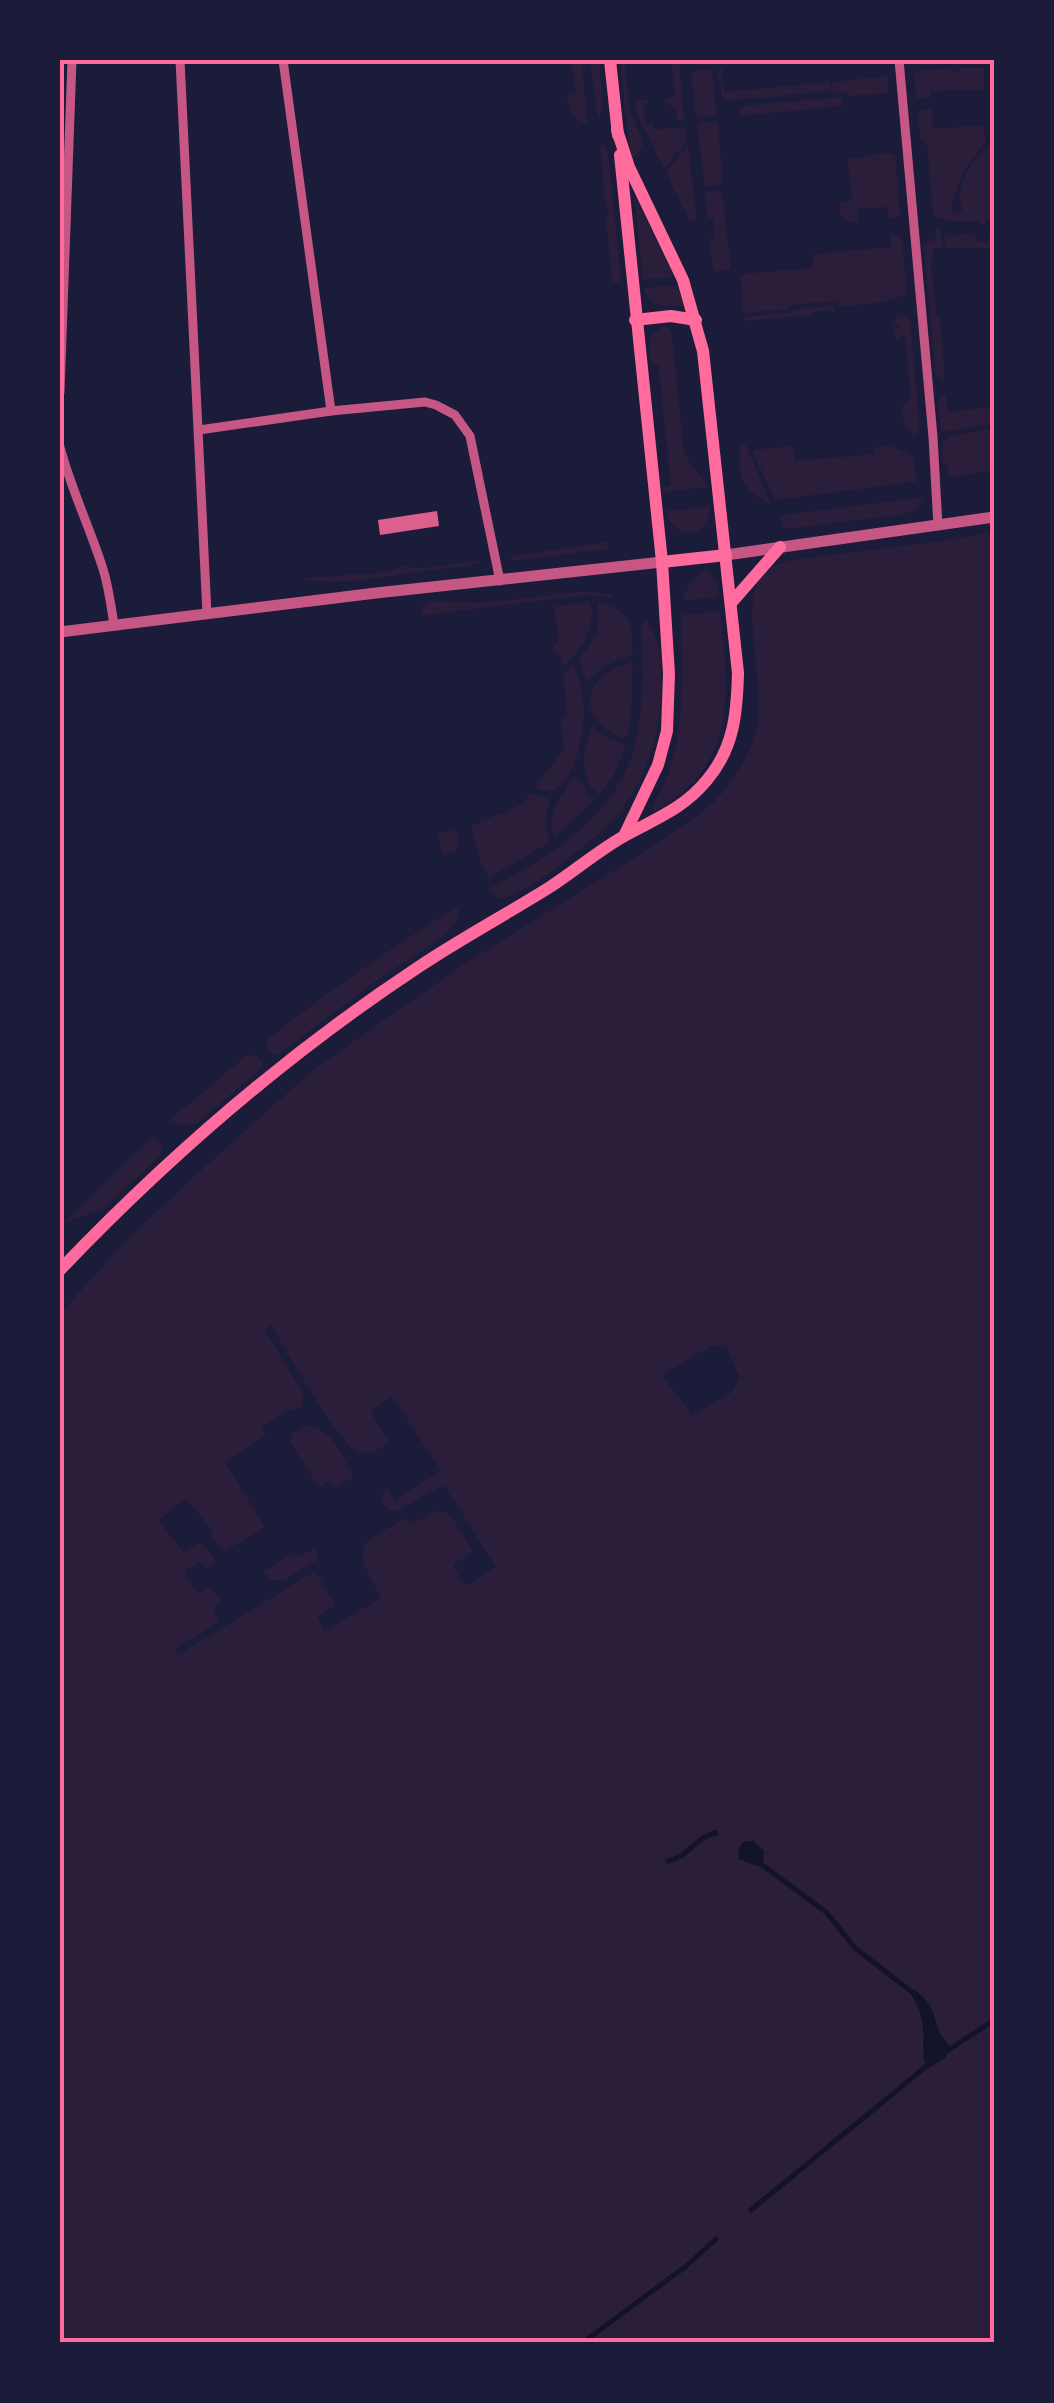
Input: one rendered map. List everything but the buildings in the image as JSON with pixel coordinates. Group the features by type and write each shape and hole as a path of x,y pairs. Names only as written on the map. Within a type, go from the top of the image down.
{"main road":[{"path":"610,60 662,562 669,674 666,731 654,778 624,836"},
{"path":"60,1270 206,1129 308,1046 423,964 550,887 624,836 662,818 690,798 725,753 734,731 738,674 705,364 682,280 629,167 617,130"},
{"path":"636,320 671,316 696,320"},
{"path":"731,603 780,547"},
{"path":"662,562 726,555"}],"street":[{"path":"60,392 72,60"},
{"path":"180,60 207,614"},
{"path":"283,60 332,411"},
{"path":"899,60 938,526"},
{"path":"199,430 414,402 436,405 455,415 470,436 500,580"},
{"path":"60,447 103,568 114,625"},
{"path":"726,555 994,516"},
{"path":"60,632 662,562"}],"shaded area":[{"path":"570,60 582,60 587,124 573,114 566,96 577,94"},
{"path":"590,60 599,60 603,109 598,120"},
{"path":"620,60 624,60 630,113 644,143 633,159 628,140"},
{"path":"671,60 679,60 684,121 677,121 676,110 662,99 675,96"},
{"path":"722,68 724,92 830,82 831,91 723,101 718,70"},
{"path":"951,68 952,72 959,68 984,68 984,89 930,92 930,98 916,98 914,71"},
{"path":"711,69 717,114 698,118 691,72"},
{"path":"888,76 888,93 833,93 832,82"},
{"path":"842,97 843,106 740,116 740,106"},
{"path":"635,100 648,100 643,108 645,124 653,123 655,129 686,128 687,140 664,169 637,114"},
{"path":"931,109 933,128 984,126 985,143 963,172 950,208 953,214 962,211 960,198 966,174 990,146 990,219 986,224 947,221 933,215 927,145 920,139 918,110"},
{"path":"716,121 723,184 705,187 697,124"},
{"path":"600,142 608,153 621,282 612,282"},
{"path":"688,145 697,219 689,220 666,173"},
{"path":"895,155 900,215 889,219 887,207 858,209 857,222 845,220 839,203 852,201 848,159"},
{"path":"722,191 731,269 715,272 709,239 715,237 713,218 707,218 705,194"},
{"path":"634,194 674,277 643,280"},
{"path":"936,227 940,229 943,248 934,248 931,263 945,380 935,372 924,247 935,240"},
{"path":"891,234 902,236 907,294 865,304 839,307 838,301 743,313 740,274 813,268 813,254 891,247"},
{"path":"974,234 977,242 989,242 988,235 994,235 994,248 945,248 945,236"},
{"path":"677,285 684,307 654,304 644,288"},
{"path":"830,306 835,313 816,311 813,315 744,321 743,317 789,313 794,309"},
{"path":"897,316 910,317 919,421 919,433 914,437 904,424 901,407 911,399 905,335 895,340 894,329 899,327 893,325"},
{"path":"664,326 672,334 684,452 709,487 663,492 663,487 671,486 658,364 650,364 649,352 652,337"},
{"path":"946,395 948,412 994,406 994,424 941,432 938,403"},
{"path":"994,428 994,470 949,478 948,465 943,465 943,441"},
{"path":"740,444 745,444 770,501 767,503 742,479"},
{"path":"793,446 795,461 875,454 875,447 894,447 914,456 916,482 775,500 752,450"},
{"path":"925,497 917,509 902,515 784,529 780,515"},
{"path":"710,506 704,525 691,532 676,528 666,511"},
{"path":"994,531 994,2343 60,2343 60,1314 127,1239 314,1069 460,967 709,807 742,765 758,722 753,593 771,567 790,560","holes":["271,1325 327,1417 360,1453 372,1452 389,1442 370,1411 392,1396 441,1471 395,1500 386,1487 381,1497 383,1503 397,1511 444,1485 496,1567 465,1586 453,1565 473,1552 453,1519 442,1511 430,1513 414,1524 404,1518 366,1542 363,1549 367,1571 381,1598 325,1631 317,1617 336,1605 317,1574 312,1573 178,1655 175,1649 219,1621 213,1610 221,1602 211,1586 198,1593 184,1572 200,1561 206,1569 214,1558 199,1543 183,1552 158,1520 186,1499 224,1552 265,1527 225,1462 266,1435 262,1427 303,1404 302,1392 265,1330","711,1346 726,1347 740,1377 731,1393 692,1415 662,1375"]},
{"path":"608,542 608,549 510,559 510,556"},
{"path":"481,560 479,564 353,581 304,581 387,572 401,566 421,568"},
{"path":"704,571 714,577 719,597 682,601 690,582"},
{"path":"585,591 613,595 585,595 421,616 422,606 431,601 484,603"},
{"path":"590,602 591,621 586,638 562,667 561,657 551,650 558,640 554,606"},
{"path":"597,602 617,609 627,619 633,654 602,667 587,683 579,661 596,634"},
{"path":"720,611 726,699 714,750 701,772 681,793 654,812 652,806 664,785 677,738 682,688 681,615"},
{"path":"646,620 659,651 661,699 645,771 613,820 576,853 524,889 510,896 496,896 488,889 532,865 574,835 609,799 622,778 639,723 641,625"},
{"path":"633,662 631,719 626,738 606,729 590,704 595,685 606,673"},
{"path":"573,665 584,704 583,731 568,777 559,787 548,791 535,787 564,749 561,721 567,713 563,676"},
{"path":"592,726 603,736 626,745 614,774 599,795 585,771 584,753"},
{"path":"574,776 593,802 555,837 553,813"},
{"path":"531,793 550,799 545,823 550,842 489,878 480,862 471,826 522,804"},
{"path":"457,830 458,848 442,856 438,833"},
{"path":"460,905 457,921 443,937 376,981 279,1054 273,1055 266,1046 269,1038 315,1003"},
{"path":"248,1054 256,1055 262,1067 196,1124 181,1125 170,1120"},
{"path":"153,1136 162,1147 157,1159 104,1208 62,1224"},
{"path":"305,1426 329,1437 354,1476 335,1489 329,1481 319,1487 290,1442 294,1432"},
{"path":"315,1548 316,1561 284,1580 270,1580 263,1572 294,1552 298,1558"},
{"path":"747,1841 754,1841 764,1851 763,1863 757,1866 739,1859 738,1851"},
{"path":"914,1989 929,2004 949,2045 946,2057 932,2066 924,2061 922,2020 911,1994"}],"waterway":[{"path":"668,1861 716,1833"},
{"path":"758,1862 826,1912 855,1948 917,1996"},
{"path":"947,2051 994,2020"},
{"path":"751,2210 934,2060"},
{"path":"582,2343 685,2267 716,2239"}]}
